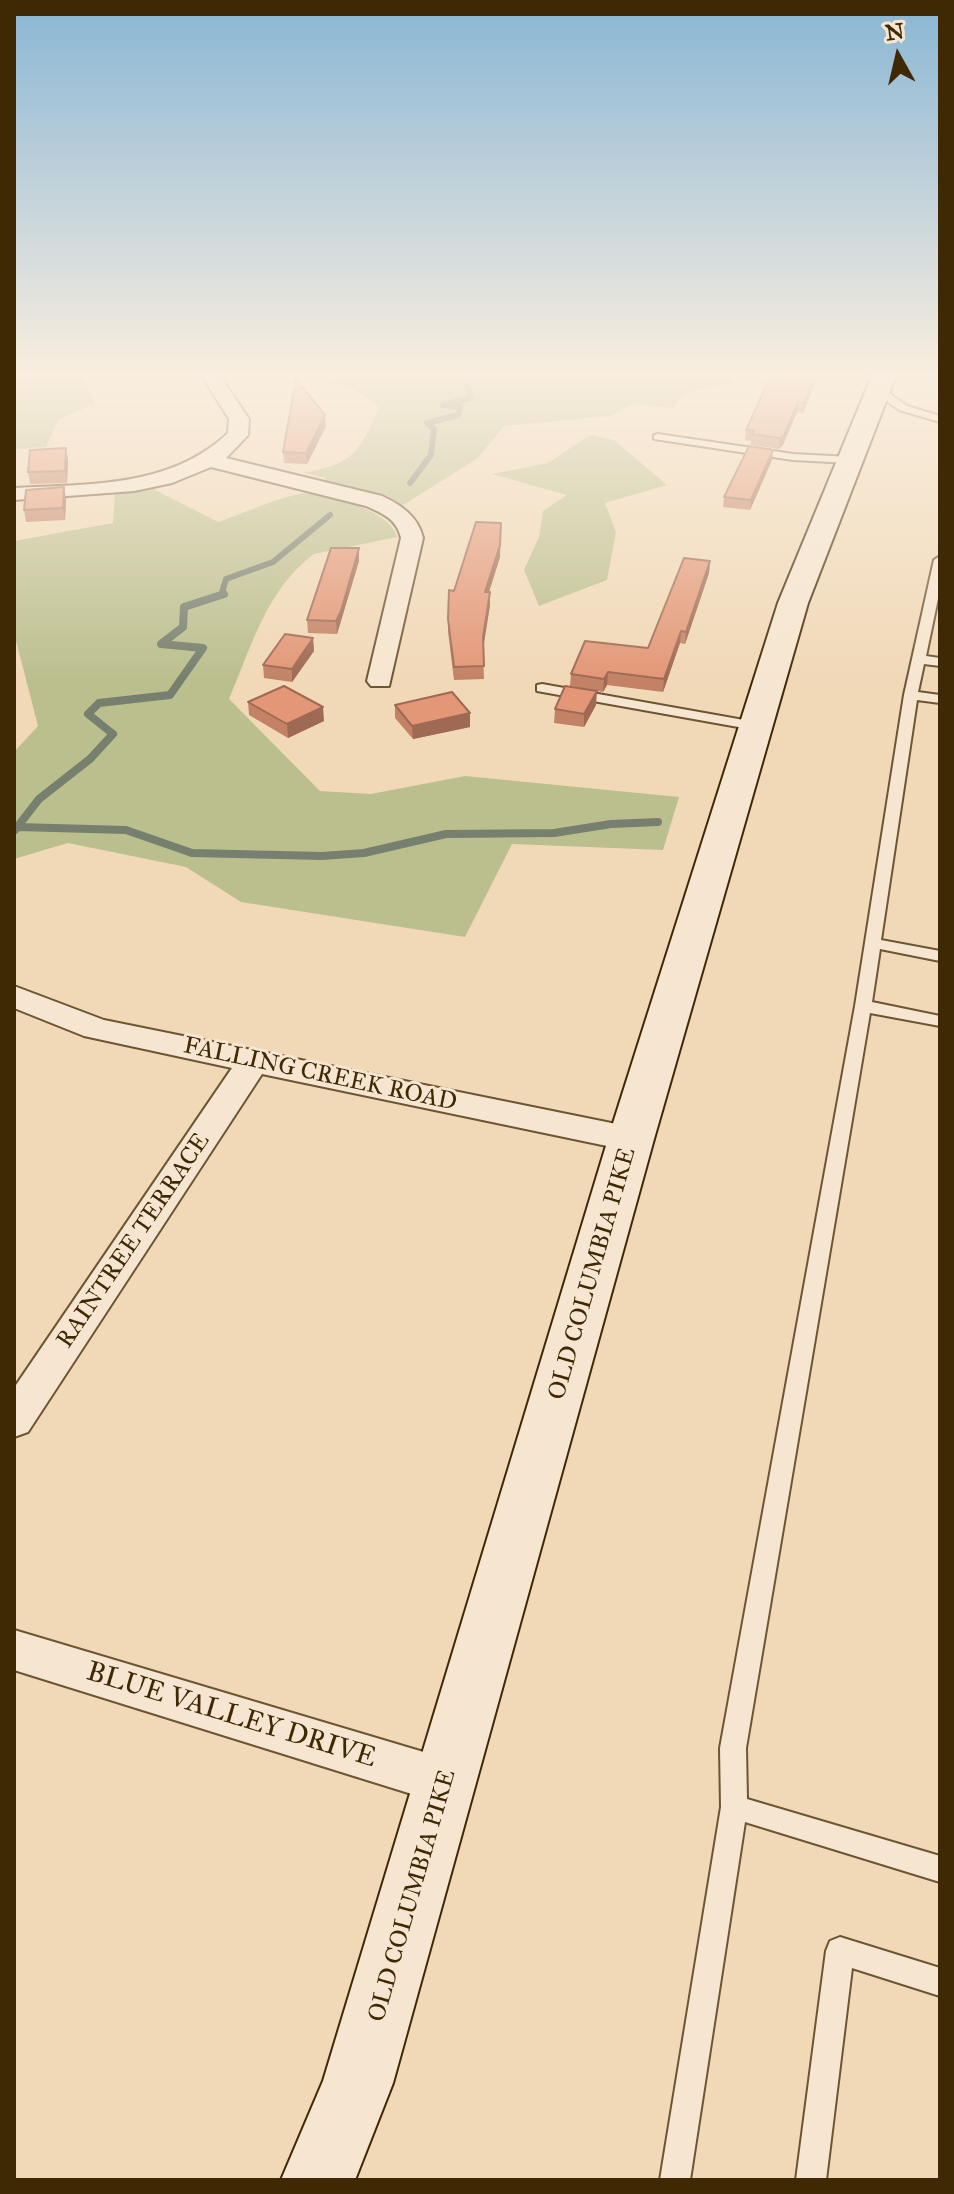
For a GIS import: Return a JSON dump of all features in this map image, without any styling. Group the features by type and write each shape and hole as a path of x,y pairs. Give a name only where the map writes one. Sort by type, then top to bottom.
{"main road":[{"name":"OLD COLUMBIA PIKE","path":"318,2180 358,2083 631,1139 755,726 793,603 844,475"}],"street":[{"path":"14,494 131,485 169,475"},
{"path":"271,475 374,501 404,520 412,538 380,681"},
{"name":"FALLING CREEK ROAD","path":"14,996 96,1029 631,1139"},
{"name":"RAINTREE TERRACE","path":"14,1421 253,1062"},
{"name":"BLUE VALLEY DRIVE","path":"14,1650 447,1782"}],"lane":[{"path":"675,2180 734,1807 733,1748 863,1006 911,695 940,560"},
{"path":"918,659 940,662"},
{"path":"542,688 755,726"},
{"path":"911,695 940,699"},
{"path":"872,943 940,956"},
{"path":"863,1006 940,1021"},
{"path":"734,1807 940,1869"},
{"path":"811,2180 840,1951 940,1982"}],"green space":[{"path":"315,475 450,475 400,507 321,484 326,478"},
{"path":"497,475 656,475 667,485 605,503 616,532 607,580 539,606 524,570 539,537 543,511 567,495"},
{"path":"149,487 218,522 307,493 359,506 393,528 397,537 314,554 298,568 272,601 229,699 320,791 371,794 465,776 679,797 663,850 512,844 465,937 241,902 186,867 68,843 14,859 14,752 38,726 14,633 14,541 113,523 115,492"}],"building":[{"path":"735,475 762,475 751,500 724,497"},
{"path":"64,487 63,508 24,510 26,490"},
{"path":"476,522 501,523 500,545 485,592 490,592 483,637 484,666 454,667 448,619 449,590 454,591"},
{"path":"331,548 359,548 341,611 336,621 307,620"},
{"path":"684,558 710,561 686,632 681,631 664,679 608,672 604,679 571,674 585,641 648,648"},
{"path":"285,634 313,638 292,669 263,665"},
{"path":"284,686 323,707 287,724 248,702"},
{"path":"565,686 597,691 584,714 555,709"},
{"path":"452,692 470,713 412,726 395,705"}],"waterway":[{"path":"410,483 416,475"},
{"path":"221,595 226,579 273,562 330,515"},
{"path":"15,830 39,799 90,759 113,734 88,714 99,703 170,695 203,648 161,644 183,627 184,607 221,595"},
{"path":"18,827 126,830 192,853 322,856 364,853 446,834 554,833 611,824 658,822"}]}
